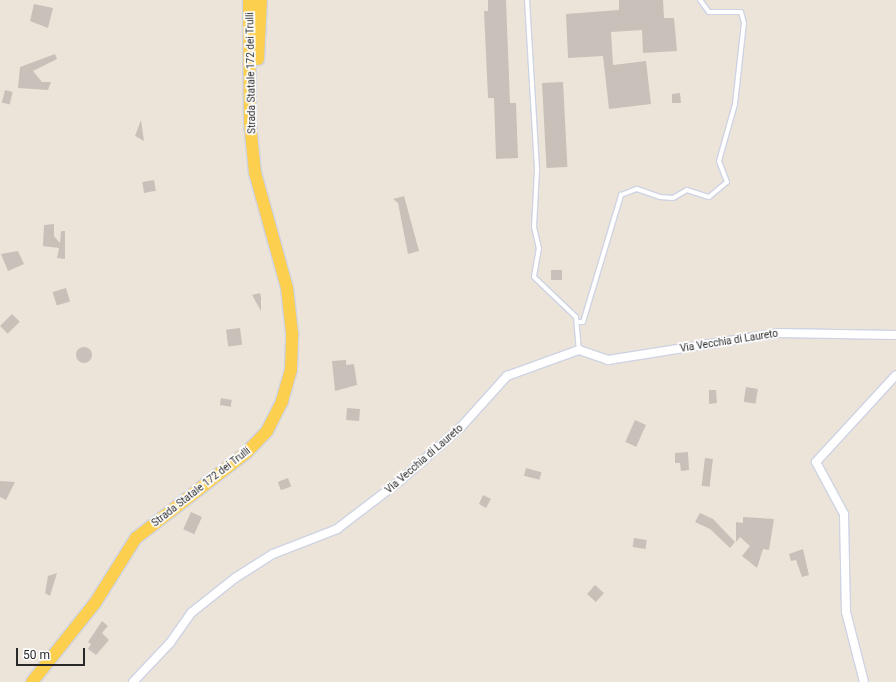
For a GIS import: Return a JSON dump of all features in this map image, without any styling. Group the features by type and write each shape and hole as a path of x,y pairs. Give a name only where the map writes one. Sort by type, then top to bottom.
{"main road":[{"name":"Strada Statale 172 dei Trulli","path":"32,682 95,603 136,538 246,453 267,431 282,401 291,368 292,333 287,288 259,188 253,147 249,0"},
{"name":"Strada Statale 172 dei Trulli","path":"253,147 261,0"}],"street":[{"name":"Via Vecchia di Laureto","path":"133,682 170,643 191,613 236,578 273,554 337,529 402,480 461,427 507,376 578,350 608,360 778,333 896,335"},
{"path":"864,682 846,612 844,514 816,462 896,375"}],"lane":[{"path":"527,0 537,170 534,227 539,248 534,277 577,322 578,350"},
{"path":"577,322 583,322 621,195 637,189 660,197 674,198 686,190 709,197 726,182 719,161 735,104 744,23 741,12 709,12 700,0"}],"building":[{"path":"488,0 506,0 510,103 516,103 518,158 496,159 494,98 488,98 484,11 488,11"},
{"path":"619,0 663,0 664,18 674,18 677,51 643,53 642,30 611,32 613,65 646,61 651,104 609,109 603,56 568,58 566,14 619,10"},
{"path":"34,4 53,8 48,28 30,21"},
{"path":"55,54 57,59 33,71 42,82 51,82 48,90 18,88 20,67"},
{"path":"563,82 567,167 546,168 542,83"},
{"path":"5,90 13,92 10,105 2,103"},
{"path":"680,93 681,103 672,103 672,94"},
{"path":"141,120 144,141 135,136"},
{"path":"154,180 156,191 144,193 142,182"},
{"path":"404,196 419,251 408,254 398,203 393,199"},
{"path":"54,224 54,236 60,243 61,231 65,231 65,259 57,258 59,248 43,246 44,225"},
{"path":"18,251 24,264 8,271 1,254"},
{"path":"551,270 562,270 562,280 551,280"},
{"path":"66,288 70,301 57,305 53,292"},
{"path":"260,293 261,297 261,311 252,295"},
{"path":"12,314 20,322 8,334 0,326"},
{"path":"240,328 242,345 228,347 226,330"},
{"path":"81,347 87,347 92,352 90,361 87,363 81,363 76,358 76,352"},
{"path":"346,360 346,365 354,364 357,385 335,391 332,361"},
{"path":"746,387 758,389 756,404 744,402"},
{"path":"709,390 716,390 717,403 709,404"},
{"path":"221,398 232,400 231,407 220,405"},
{"path":"347,408 360,409 359,421 346,420"},
{"path":"635,420 646,425 636,447 625,442"},
{"path":"688,452 689,470 681,471 680,463 675,463 675,453"},
{"path":"705,458 713,459 710,487 702,486"},
{"path":"526,468 541,472 539,480 524,476"},
{"path":"288,478 291,486 281,490 278,482"},
{"path":"0,481 15,482 6,500 0,497"},
{"path":"483,495 491,499 486,508 479,504"},
{"path":"191,512 202,517 194,534 183,529"},
{"path":"700,513 713,519 735,542 730,548 710,529 695,522"},
{"path":"743,517 774,519 769,550 763,549 757,568 742,556 750,546 740,537 736,542 736,522 743,523"},
{"path":"634,538 647,540 645,549 633,547"},
{"path":"803,549 809,575 802,577 796,560 791,561 789,554"},
{"path":"57,573 50,596 45,593 48,576"},
{"path":"595,585 604,593 596,602 587,594"},
{"path":"102,621 108,626 102,633 109,640 96,655 88,649 91,644 88,642"}]}
